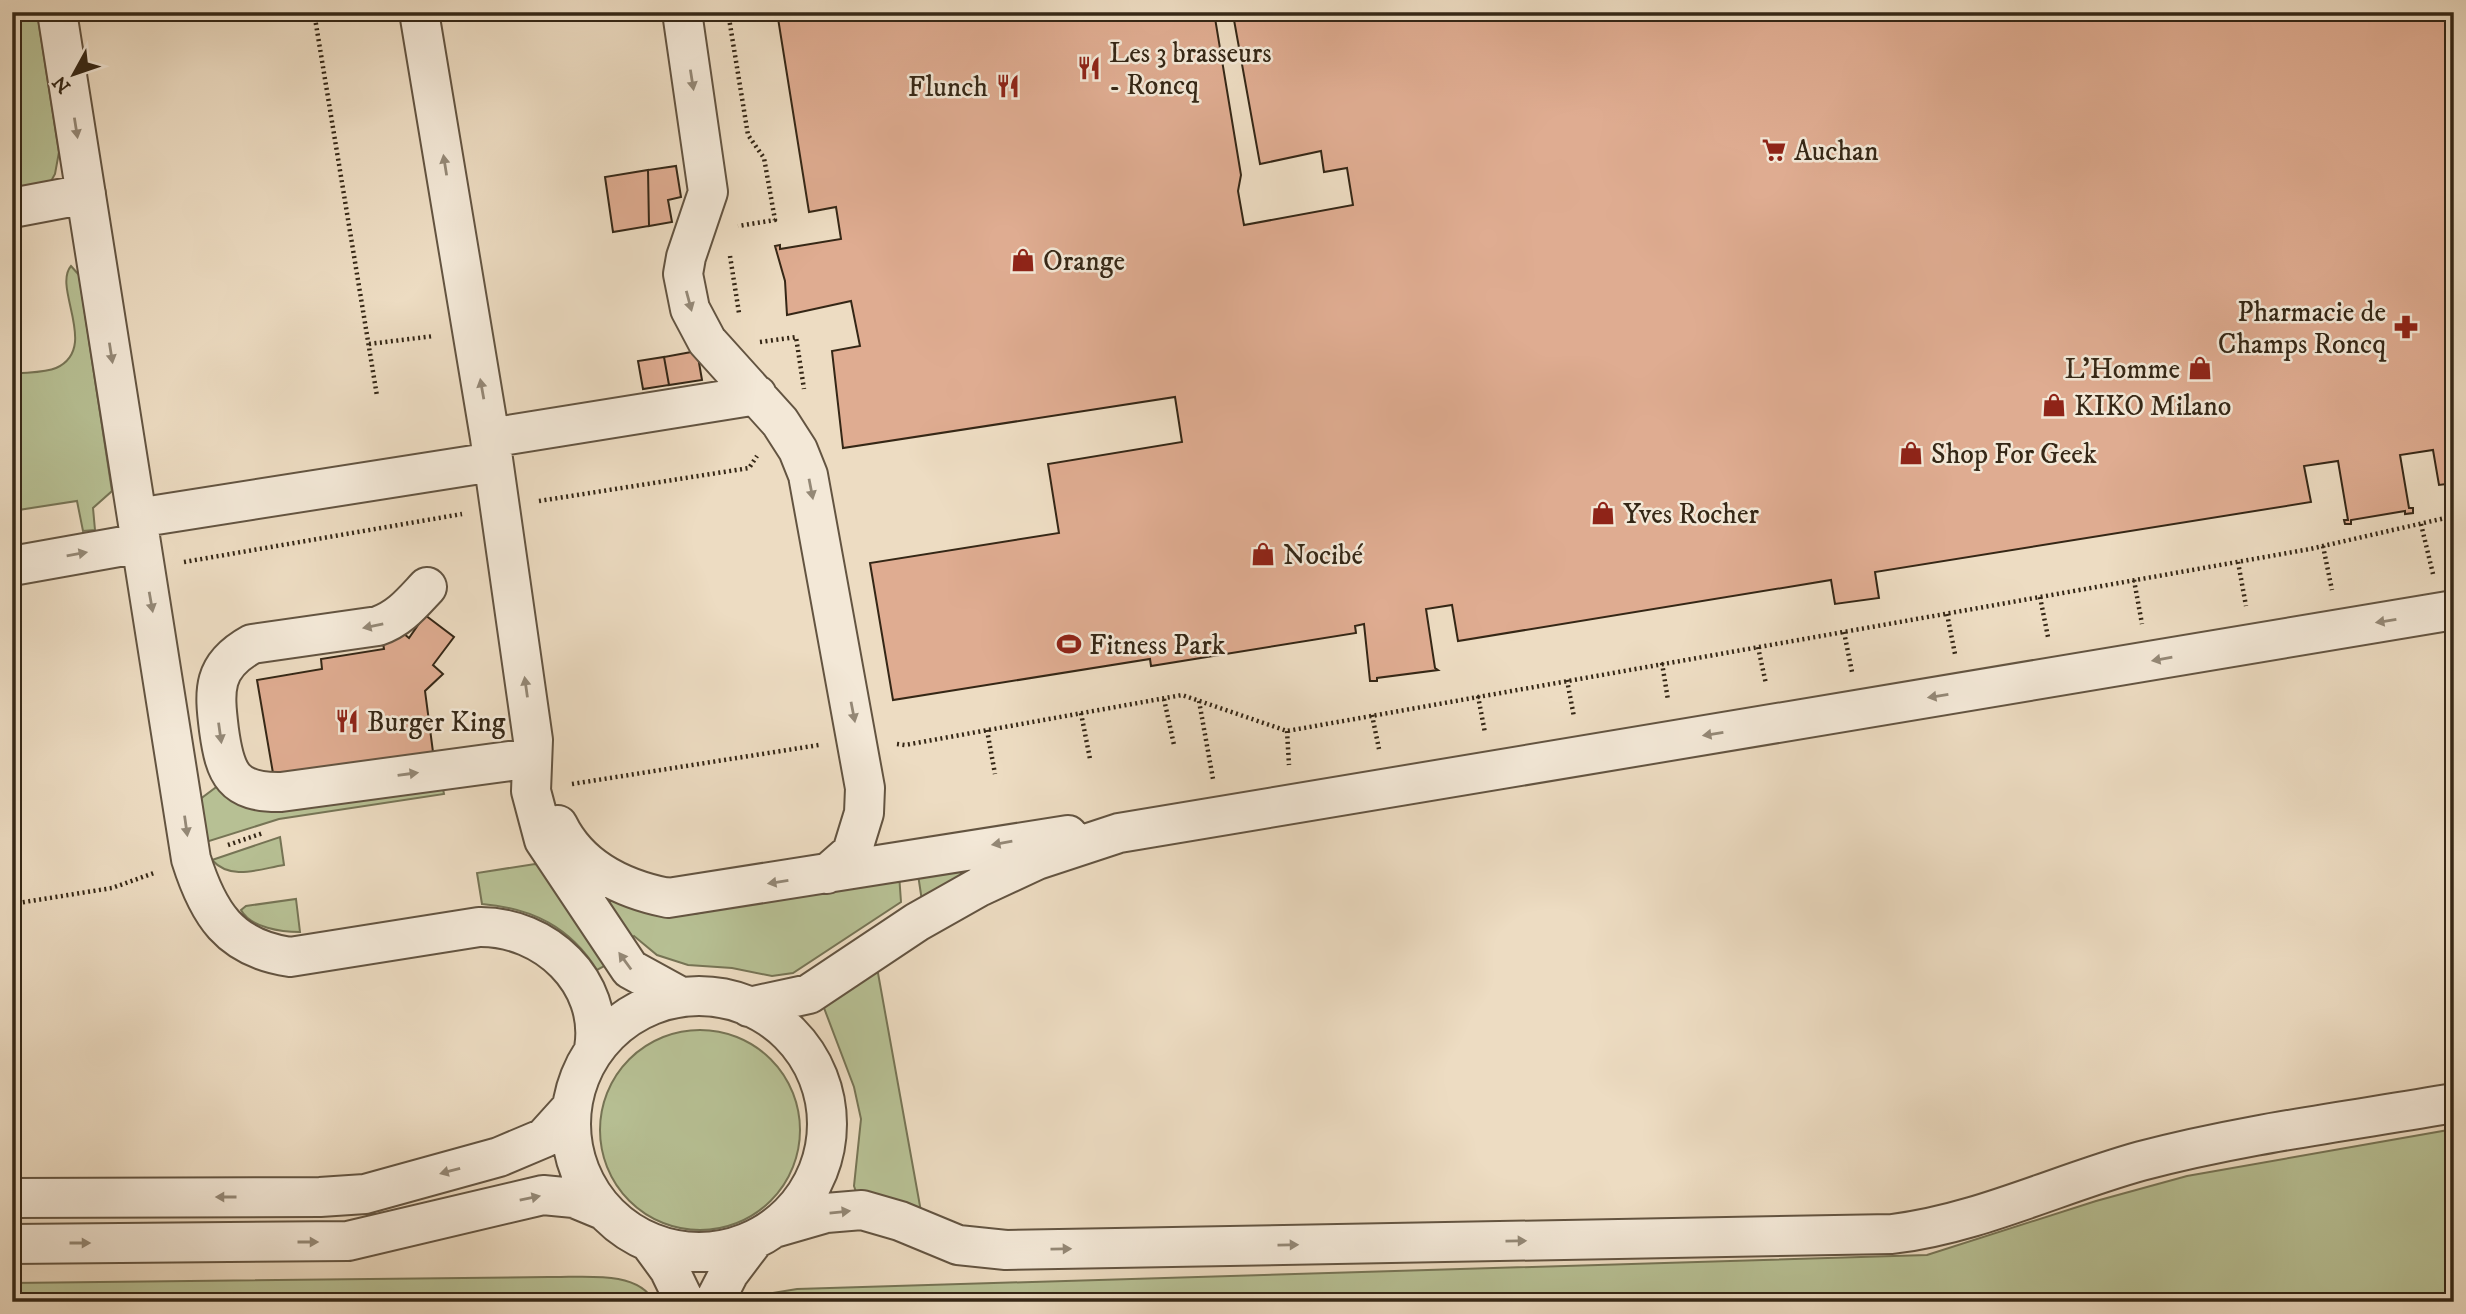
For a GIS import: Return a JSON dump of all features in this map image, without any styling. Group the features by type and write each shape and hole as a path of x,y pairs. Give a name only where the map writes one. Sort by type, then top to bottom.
{"street":[{"path":"57,12 191,859 202,895 219,920 244,941 280,956 290,957 479,927 511,929 538,940 569,966 586,992 595,1018 594,1049"},
{"path":"419,12 492,450 536,763 560,830 604,876 648,894 668,898 690,897 1024,839 1119,832 2448,611"},
{"path":"682,12 708,192 686,257 686,290 697,326 706,341 757,395 798,450 808,475 858,739 865,794 859,834 852,852 827,874"},
{"path":"12,208 86,194"},
{"path":"12,566 139,530 492,450 757,395"},
{"path":"427,587 394,620 378,626 252,644 236,653 217,680 214,694 224,762 230,774 249,789 281,792 536,763"},
{"path":"536,763 533,809 540,832 554,857 630,969 681,997"},
{"path":"749,1007 808,994 917,922 979,887 1037,860 1119,832"},
{"path":"714,1302 729,1273 764,1234 799,1205 816,1176 826,1144 826,1110 818,1077 802,1048 778,1024 749,1007 715,997 681,997 648,1006 627,1017 594,1049 580,1077 572,1107 572,1140 576,1162 590,1192 603,1210 620,1225 650,1243 692,1253 734,1248 764,1234 826,1213 862,1210 958,1245 1006,1250 1892,1234 1943,1226 2114,1169 2197,1147 2454,1103"},
{"path":"12,1198 320,1197 365,1194 499,1157 533,1144 552,1131 572,1107"},
{"path":"12,1244 348,1241 543,1195 574,1198 603,1210"},
{"path":"650,1243 669,1269 685,1302"}],"path":[{"path":"314,12 377,396"},
{"path":"369,344 472,331"},
{"path":"536,763 858,739 905,745 1182,695 1287,731 2298,551 2454,516"},
{"path":"2421,524 2448,611"},
{"path":"1164,699 1174,745"},
{"path":"1199,701 1219,816"},
{"path":"1081,713 1090,759"},
{"path":"987,730 995,774"},
{"path":"12,904 112,888 265,832"}],"green space":[{"path":"12,12 37,12 59,152 55,174 45,192 12,199"},
{"path":"71,266 79,275 112,491 93,508 95,530 83,531 77,501 12,511 12,374 51,370 68,359 74,347 75,333 67,288 67,276"},
{"path":"441,779 444,794 279,819 206,842 199,800 223,782"},
{"path":"280,837 284,865 237,872 212,860"},
{"path":"989,858 922,901 917,868"},
{"path":"535,864 544,866 612,962 597,970 575,942 548,922 517,910 482,904 477,873"},
{"path":"899,874 901,902 793,973 772,976 732,968 688,965 657,955 634,936 627,942 604,900 612,898 657,912 694,914"},
{"path":"296,899 300,932 259,925 241,910 246,906"},
{"path":"876,962 922,1217 857,1195 854,1186 861,1119 854,1087 821,1000"},
{"path":"700,1030 738,1038 755,1047 770,1060 783,1075 792,1092 800,1130 792,1168 783,1185 770,1200 755,1213 738,1222 700,1230 662,1222 645,1213 630,1200 617,1185 608,1168 600,1130 608,1092 617,1075 630,1060 645,1047 662,1038"},
{"path":"2454,1129 2454,1302 751,1302 755,1296 797,1289 1927,1255 2096,1201 2187,1176"},
{"path":"592,1277 635,1284 646,1291 654,1302 12,1302 12,1283"}],"building":[{"path":"777,12 1214,12 1241,175 1238,191 1244,225 1353,205 1347,168 1324,172 1321,151 1260,164 1234,20 1276,12 2454,12 2454,483 2439,485 2433,450 2400,455 2409,508 2413,508 2413,513 2405,514 2405,511 2351,520 2351,524 2345,524 2344,520 2348,520 2338,461 2304,466 2311,502 1875,572 1879,598 1835,604 1831,580 1458,641 1452,605 1426,609 1435,668 1438,670 1377,678 1377,681 1370,681 1364,624 1355,626 1356,633 1151,666 1150,659 893,700 870,563 1059,533 1048,464 1182,442 1175,397 843,448 832,351 860,346 851,301 787,315 785,281 775,246 780,245 780,249 841,239 836,207 809,212"},
{"path":"676,166 681,197 668,200 672,222 649,226 648,170"},
{"path":"648,170 649,226 613,232 605,177"},
{"path":"697,351 702,380 669,385 664,357"},
{"path":"664,357 669,385 643,389 638,361"},
{"name":"Burger King","path":"425,615 454,637 433,665 443,674 425,691 433,752 274,779 257,680 322,669 321,659 384,649 382,637 403,633 409,638"}],"place":[{"name":"Les 3 brasseurs - Roncq","path":"1089,68"},
{"name":"Flunch","path":"1008,86"},
{"name":"Auchan","path":"1774,150"},
{"name":"Orange","path":"1023,260"},
{"name":"Pharmacie de Champs Roncq","path":"2406,327"},
{"name":"L'Homme","path":"2200,368"},
{"name":"KIKO Milano","path":"2054,405"},
{"name":"Shop For Geek","path":"1911,453"},
{"name":"Yves Rocher","path":"1603,513"},
{"name":"Nocibé","path":"1263,554"},
{"name":"Fitness Park","path":"1069,644"},
{"name":"Burger King","path":"347,721"}]}
